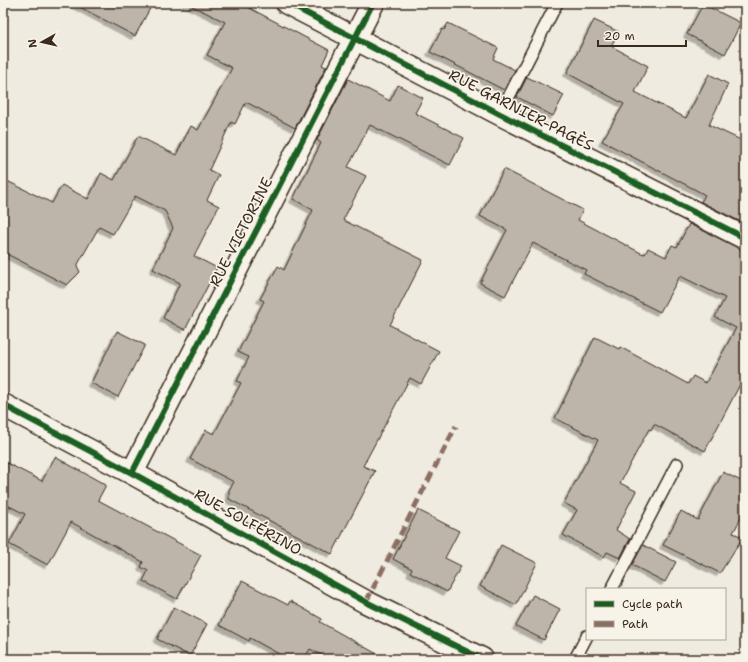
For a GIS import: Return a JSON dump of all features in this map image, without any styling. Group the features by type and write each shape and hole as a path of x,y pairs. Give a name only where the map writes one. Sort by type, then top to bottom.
{"street":[{"name":"RUE GARNIER-PAGÈS","path":"287,3 500,114 745,238"},
{"name":"RUE VICTORINE","path":"132,473 373,3"},
{"name":"RUE SOLFÉRINO","path":"3,405 132,473 366,602 482,659"}],"lane":[{"path":"500,114 557,3"},
{"path":"613,588 678,464"},
{"path":"575,659 586,638"}],"building":[{"path":"72,3 153,3 135,36"},
{"path":"186,3 240,3 329,50 322,65 326,67 295,128 246,102 235,124 231,122 209,170 219,175 207,200 219,206 194,256 217,268 185,330 163,318 180,283 153,269 173,228 165,211 135,196 113,234 99,227 77,266 80,272 67,285 3,252 3,179 52,203 62,185 88,199 101,173 114,180 138,136 176,155 191,126 198,130 232,68 207,55 225,22"},
{"path":"703,4 741,23 725,54 687,34"},
{"path":"594,20 619,32 611,46 648,66 635,92 686,118 709,74 728,84 709,125 745,142 745,224 701,202 705,195 602,141 624,104 567,73"},
{"path":"448,23 498,48 493,59 515,70 504,90 430,52 442,29 444,30"},
{"path":"527,77 564,95 553,116 517,97"},
{"path":"348,79 390,101 398,85 423,98 415,113 464,138 450,165 370,125 348,167 366,176 343,220 423,260 390,325 439,351 421,384 410,378 363,466 375,471 332,554 229,499 229,490 234,482 190,459 206,430 214,434 241,383 237,381 249,357 238,352 264,301 260,299 278,266 284,270 313,210 293,199 321,143 317,140"},
{"path":"504,169 583,210 578,220 641,253 645,254 648,248 666,257 672,245 677,247 689,224 745,250 745,375 705,451 654,424 651,430 649,429 620,483 636,491 616,530 630,539 620,558 607,552 604,557 563,535 577,510 564,503 598,440 555,418 595,337 619,349 620,347 688,384 693,376 706,383 736,328 715,317 725,298 680,276 660,312 584,274 586,270 533,243 505,296 480,283 507,230 480,216"},
{"path":"117,331 145,345 118,397 91,383"},
{"path":"55,457 106,485 98,500 201,555 177,599 143,581 148,571 141,567 143,562 71,522 48,565 9,544 25,514 3,503 3,461 42,481"},
{"path":"723,472 745,483 745,510 733,533 743,537 720,573 663,545 681,511 698,520"},
{"path":"418,510 459,531 445,558 461,566 447,592 410,572 412,569 393,559"},
{"path":"501,545 537,563 516,605 480,586"},
{"path":"643,545 676,562 665,582 632,565"},
{"path":"242,581 288,605 290,601 322,619 320,622 386,659 329,659 310,649 304,659 288,659 250,638 249,641 219,625"},
{"path":"533,595 560,609 544,640 516,626"},
{"path":"174,607 207,624 190,656 157,639"}],"marked path":[{"path":"366,602 456,426"}],"cycle path":[{"path":"287,3 500,114 745,238"},
{"path":"132,473 373,3"},
{"path":"3,405 132,473 366,602 482,659"}]}
